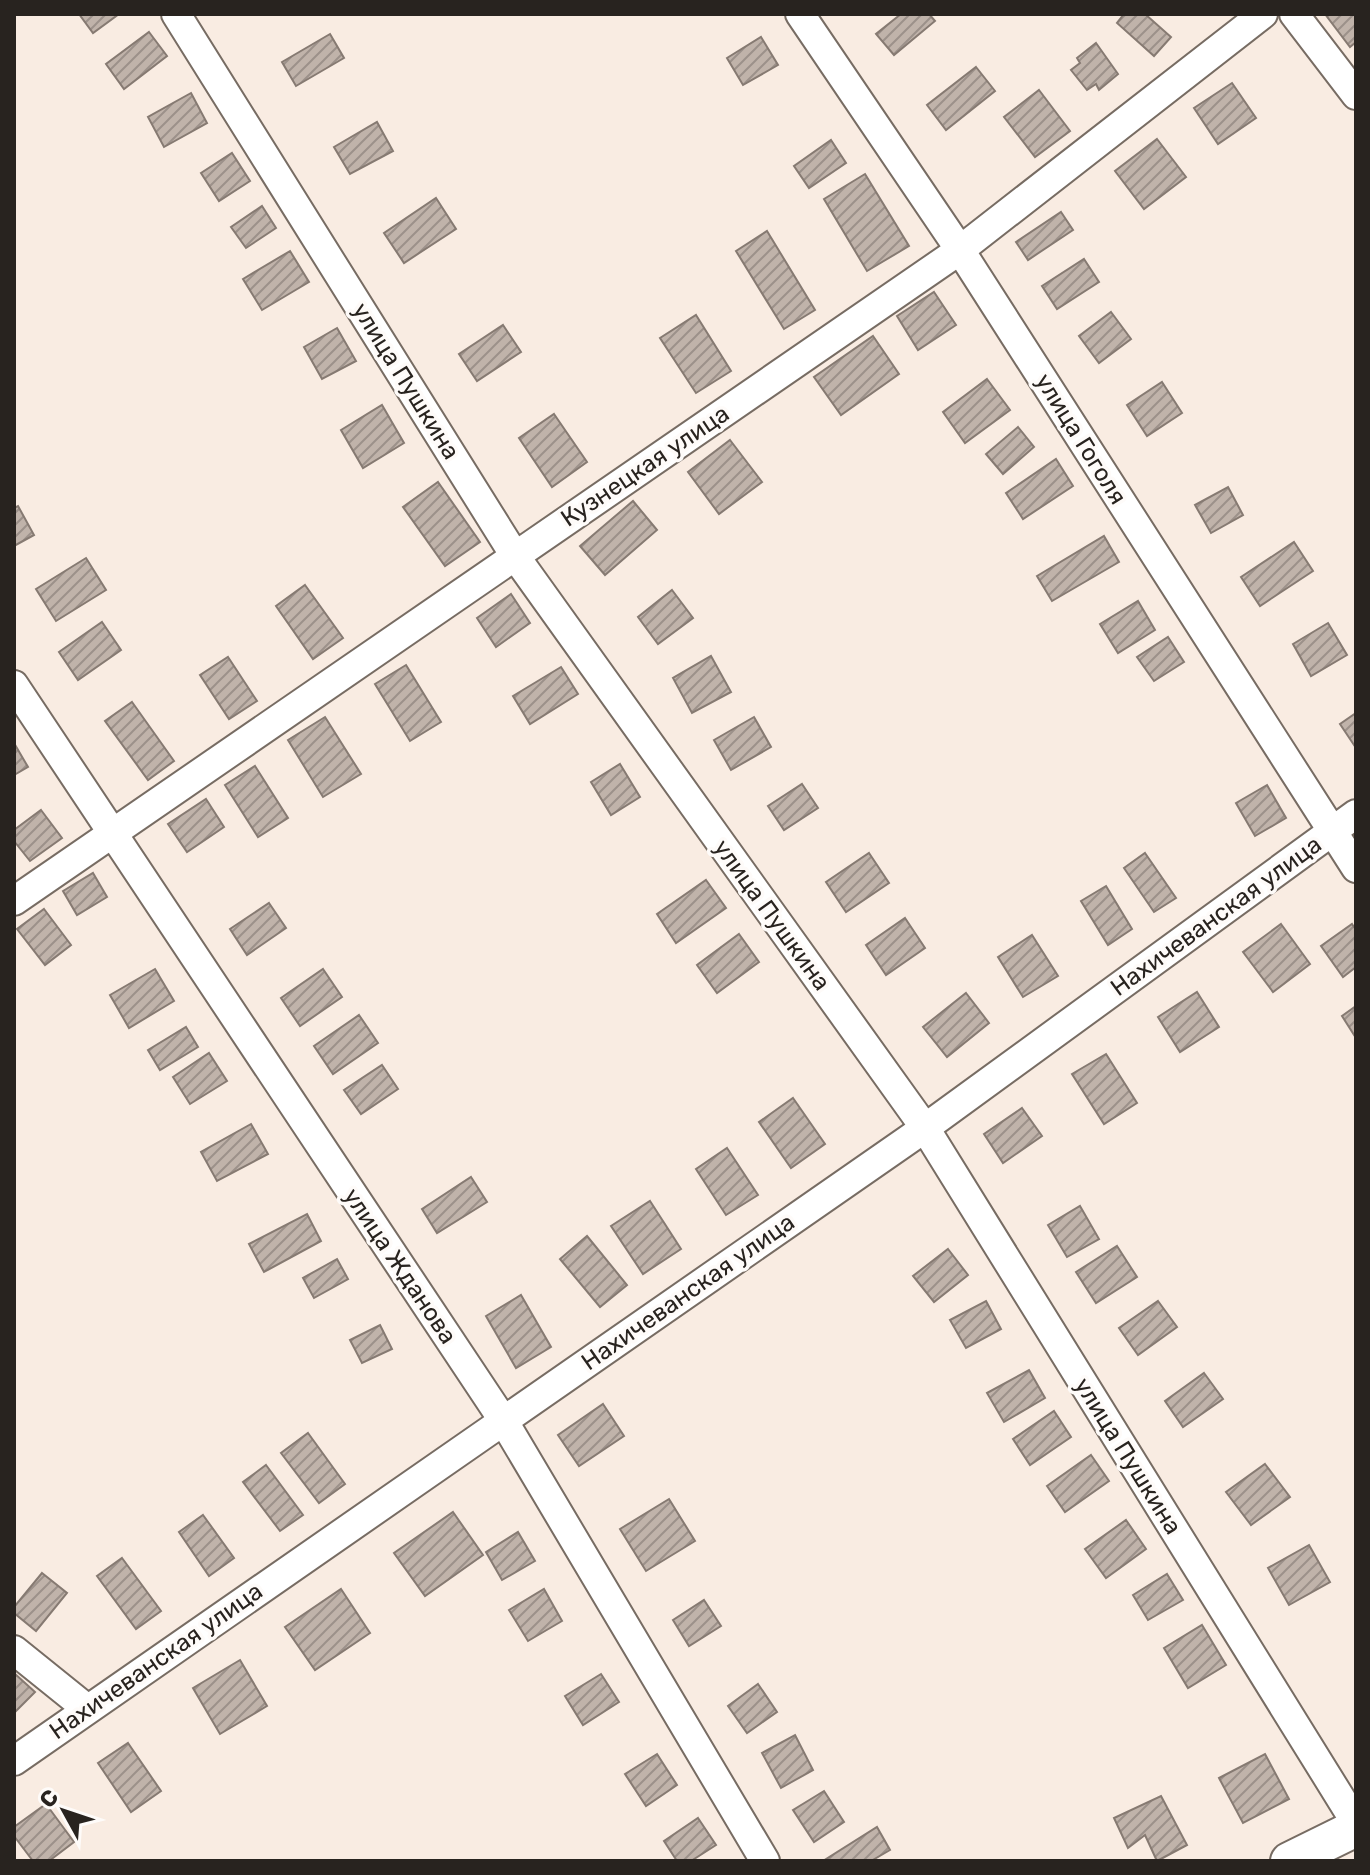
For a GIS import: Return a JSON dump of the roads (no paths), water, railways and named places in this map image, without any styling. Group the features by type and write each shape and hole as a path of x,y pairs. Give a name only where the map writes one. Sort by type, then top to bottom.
{"street":[{"name":"улица Пушкина","path":"176,14 515,556 925,1128 1356,1826"},
{"name":"улица Гоголя","path":"800,14 960,250 1356,868"},
{"name":"Кузнецкая улица","path":"14,901 110,832 960,250 1263,14"},
{"path":"1294,14 1356,95"},
{"name":"улица Жданова","path":"14,685 503,1420 765,1861"},
{"name":"Нахичеванская улица","path":"14,1761 86,1708 925,1128 1356,814"},
{"path":"14,1650 86,1708"},
{"path":"1289,1861 1356,1826"}]}
